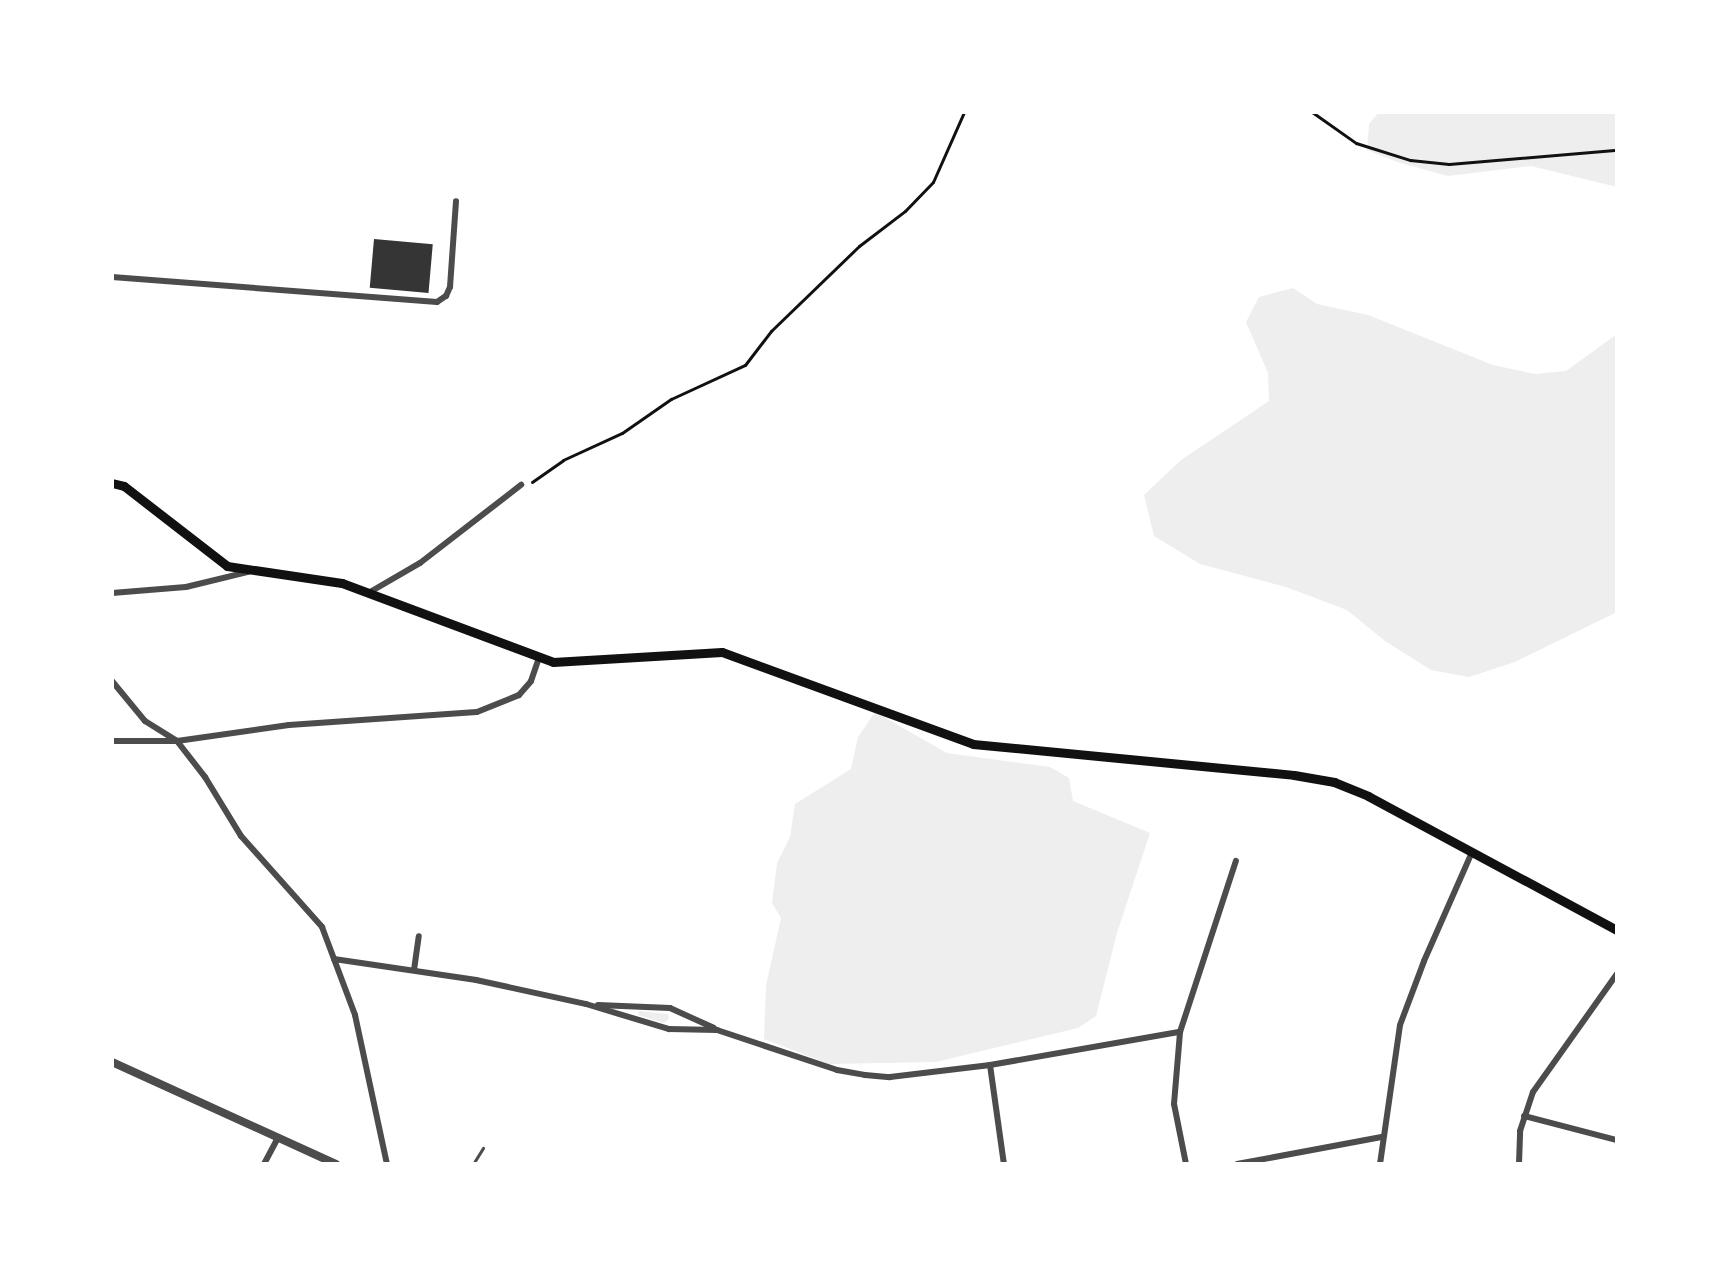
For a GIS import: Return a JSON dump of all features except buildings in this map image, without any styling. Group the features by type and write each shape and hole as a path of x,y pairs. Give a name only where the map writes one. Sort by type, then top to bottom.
{"main road":[{"path":"112,483 139,497 219,562 248,572 342,583 539,658 589,662 722,652 973,744 1294,775 1334,782 1368,796 1617,930"}],"street":[{"path":"112,277 437,302 446,296 450,287 456,201"},
{"path":"370,592 420,563 521,485"},
{"path":"112,593 186,587 248,572"},
{"path":"112,741 177,741 289,725 477,712 519,695 531,681 539,658"},
{"path":"112,681 145,721 177,741 205,777 241,836 322,927 358,1028 387,1164"},
{"path":"1380,1164 1381,1137 1400,1025 1424,961 1472,852"},
{"path":"1186,1164 1174,1104 1180,1032 1236,861"},
{"path":"414,970 419,936"},
{"path":"334,959 414,970 586,1004 669,1029 717,1030"},
{"path":"1519,1164 1520,1131 1533,1092 1617,974"},
{"path":"586,1004 670,1008 717,1030 837,1070 890,1077 990,1065 1180,1032"},
{"path":"112,1062 336,1164"},
{"path":"990,1065 1004,1164"},
{"path":"1524,1116 1617,1140"},
{"path":"1237,1164 1381,1137"},
{"path":"264,1164 278,1138"}],"lane":[{"path":"473,1164 483,1148"}],"path":[{"path":"521,485 531,483 563,460 622,433 671,399 745,365 771,331 859,246 905,211 933,182 964,112"},
{"path":"1312,112 1356,143 1410,160 1449,164 1617,150"}],"shaded area":[{"path":"1379,112 1617,112 1617,187 1531,166 1448,176 1397,162 1367,150 1369,124"},
{"path":"1293,288 1317,304 1368,315 1493,365 1535,374 1566,371 1617,334 1617,612 1515,662 1469,677 1431,670 1385,641 1347,610 1286,587 1200,564 1154,536 1144,495 1181,460 1269,401 1268,373 1246,322 1259,297"},
{"path":"875,712 947,753 1050,767 1069,778 1073,801 1150,833 1117,933 1096,1016 1078,1028 936,1062 829,1064 764,1039 766,985 781,918 772,903 777,863 790,837 795,804 851,769 858,737"},
{"path":"639,1011 668,1014 669,1019 664,1023 638,1015"}]}
